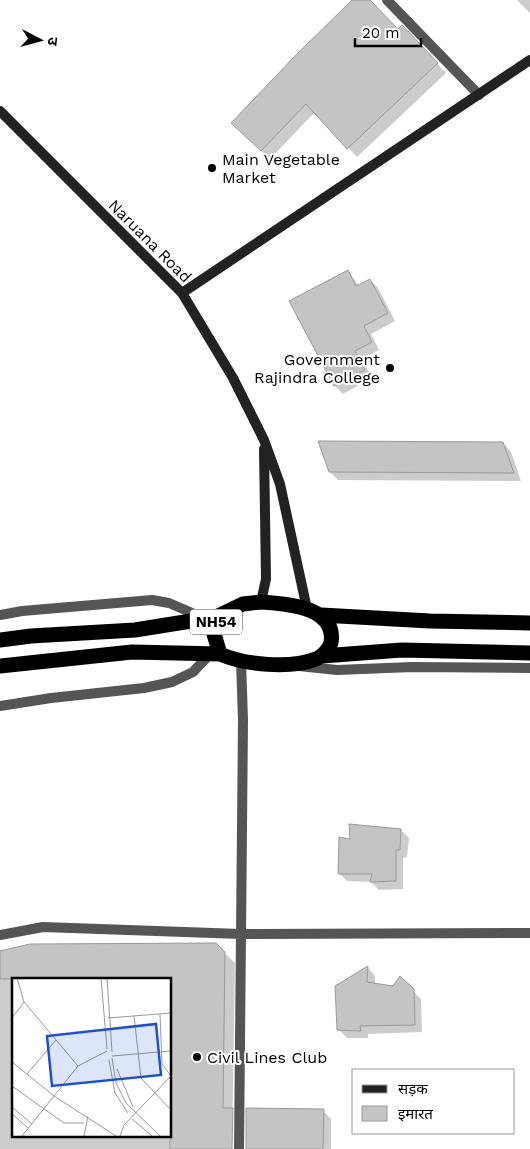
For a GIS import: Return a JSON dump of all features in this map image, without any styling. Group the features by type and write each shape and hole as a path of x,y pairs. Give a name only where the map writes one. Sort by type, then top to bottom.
{"highway":[{"name":"NH54","path":"0,640 31,636 135,630 211,618 243,604 261,602 282,603 314,612 430,621 530,623"},
{"path":"314,612 328,623 332,633 330,646 322,656"},
{"name":"NH54","path":"211,618 215,654"},
{"name":"NH54","path":"0,666 132,652 215,654 242,661 284,664 316,659 322,656 402,650 530,653"}],"main road":[{"path":"182,293 530,60"},
{"name":"Naruana Road","path":"0,111 182,293 233,378 264,440 280,484 314,612"},
{"name":"Naruana Road","path":"261,602 266,579 264,440"}],"street":[{"path":"387,0 479,95"},
{"path":"0,615 22,611 152,600 169,603 211,618"},
{"path":"0,706 51,698 144,688 172,682 193,672 215,654"},
{"path":"239,1149 242,661"},
{"path":"284,664 337,670 412,666 530,668"},
{"path":"0,934 43,927 241,934 530,933"}],"building":[{"path":"352,0 370,0 398,29 402,25 438,63 347,149 306,104 261,151 231,123"},
{"path":"348,270 356,286 370,279 388,313 364,326 372,342 355,351 365,370 334,386 289,301"},
{"path":"318,441 503,442 514,473 329,472"},
{"path":"349,824 401,829 400,850 396,850 396,881 370,882 372,874 338,874 339,837 350,839"},
{"name":"Civil Lines Club","path":"216,943 225,952 223,1108 233,1108 232,1149 170,1149 171,978 0,979 0,951 30,944"},
{"path":"368,966 367,982 393,986 400,976 414,989 415,1025 360,1026 361,1031 337,1030 335,986"},
{"path":"246,1108 324,1109 323,1149 246,1149"}],"place":[{"name":"Main Vegetable Market","path":"212,168"},
{"name":"Government Rajindra College","path":"390,368"},
{"name":"Civil Lines Club","path":"197,1057"}]}
